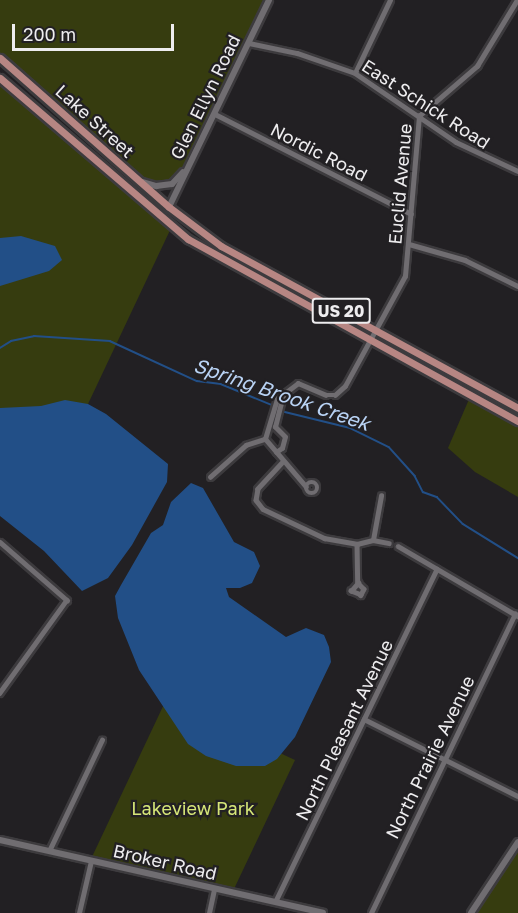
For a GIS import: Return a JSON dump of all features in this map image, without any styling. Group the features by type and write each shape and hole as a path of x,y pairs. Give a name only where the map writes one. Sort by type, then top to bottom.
{"main road":[{"name":"Lake Street","path":"0,58 169,207"},
{"name":"Lake Street","path":"0,78 160,215"},
{"path":"160,215 169,207"},
{"name":"US 20","path":"169,207 221,246 518,408"},
{"name":"US 20","path":"160,215 216,257 518,422"}],"street":[{"name":"Glen Ellyn Road","path":"169,207 269,0"},
{"path":"355,73 390,0"},
{"name":"Euclid Avenue","path":"283,395 298,383 335,395 345,386 372,342 405,276 419,116 477,66 517,0"},
{"name":"East Schick Road","path":"249,43 297,52 355,73 472,152 518,171"},
{"name":"Nordic Road","path":"215,114 411,214"},
{"path":"139,181 156,186 172,184 188,164"},
{"path":"409,244 471,263 518,286"},
{"path":"265,439 272,410 283,395"},
{"path":"276,452 282,448 285,437 275,427 283,395"},
{"path":"265,439 306,487"},
{"path":"210,477 246,445 265,439"},
{"path":"283,462 258,489 256,500 262,509 324,538 357,544 373,540 389,543"},
{"path":"373,540 381,496"},
{"path":"0,542 67,600 0,693"},
{"path":"357,544 358,583"},
{"path":"398,546 516,615"},
{"name":"North Pleasant Avenue","path":"275,902 437,569"},
{"name":"North Prairie Avenue","path":"371,913 516,615"},
{"path":"364,718 518,796"},
{"path":"49,851 102,740"},
{"name":"Broker Road","path":"0,840 323,913"},
{"path":"471,913 518,842"},
{"path":"79,913 91,861"},
{"path":"209,913 214,889"}],"green space":[{"path":"0,0 267,0 186,164 172,180 155,183 141,179 0,57"},
{"path":"0,78 172,226 88,404 0,410"},
{"path":"470,397 518,425 518,497 475,472 448,448"},
{"name":"Lakeview Park","path":"166,700 295,760 233,891 91,859"},
{"path":"518,843 518,913 471,913"}],"water":[{"path":"21,236 55,246 62,260 49,271 0,286 0,238"},
{"path":"65,400 88,404 106,414 168,464 167,482 132,545 108,578 82,591 44,551 0,516 0,408 41,406"},
{"path":"191,483 203,488 234,542 254,552 260,566 252,583 240,588 226,588 229,597 286,637 306,628 324,635 329,647 331,662 295,737 277,759 265,766 236,766 206,756 188,744 139,670 118,618 115,596 151,533 163,525 171,502"}],"waterway":[{"name":"Spring Brook Creek","path":"0,348 11,341 34,336 110,341 197,381 221,384 272,405"},
{"name":"Spring Brook Creek","path":"281,411 350,428 389,447 415,476 423,492 437,497 463,524 518,558"}]}
